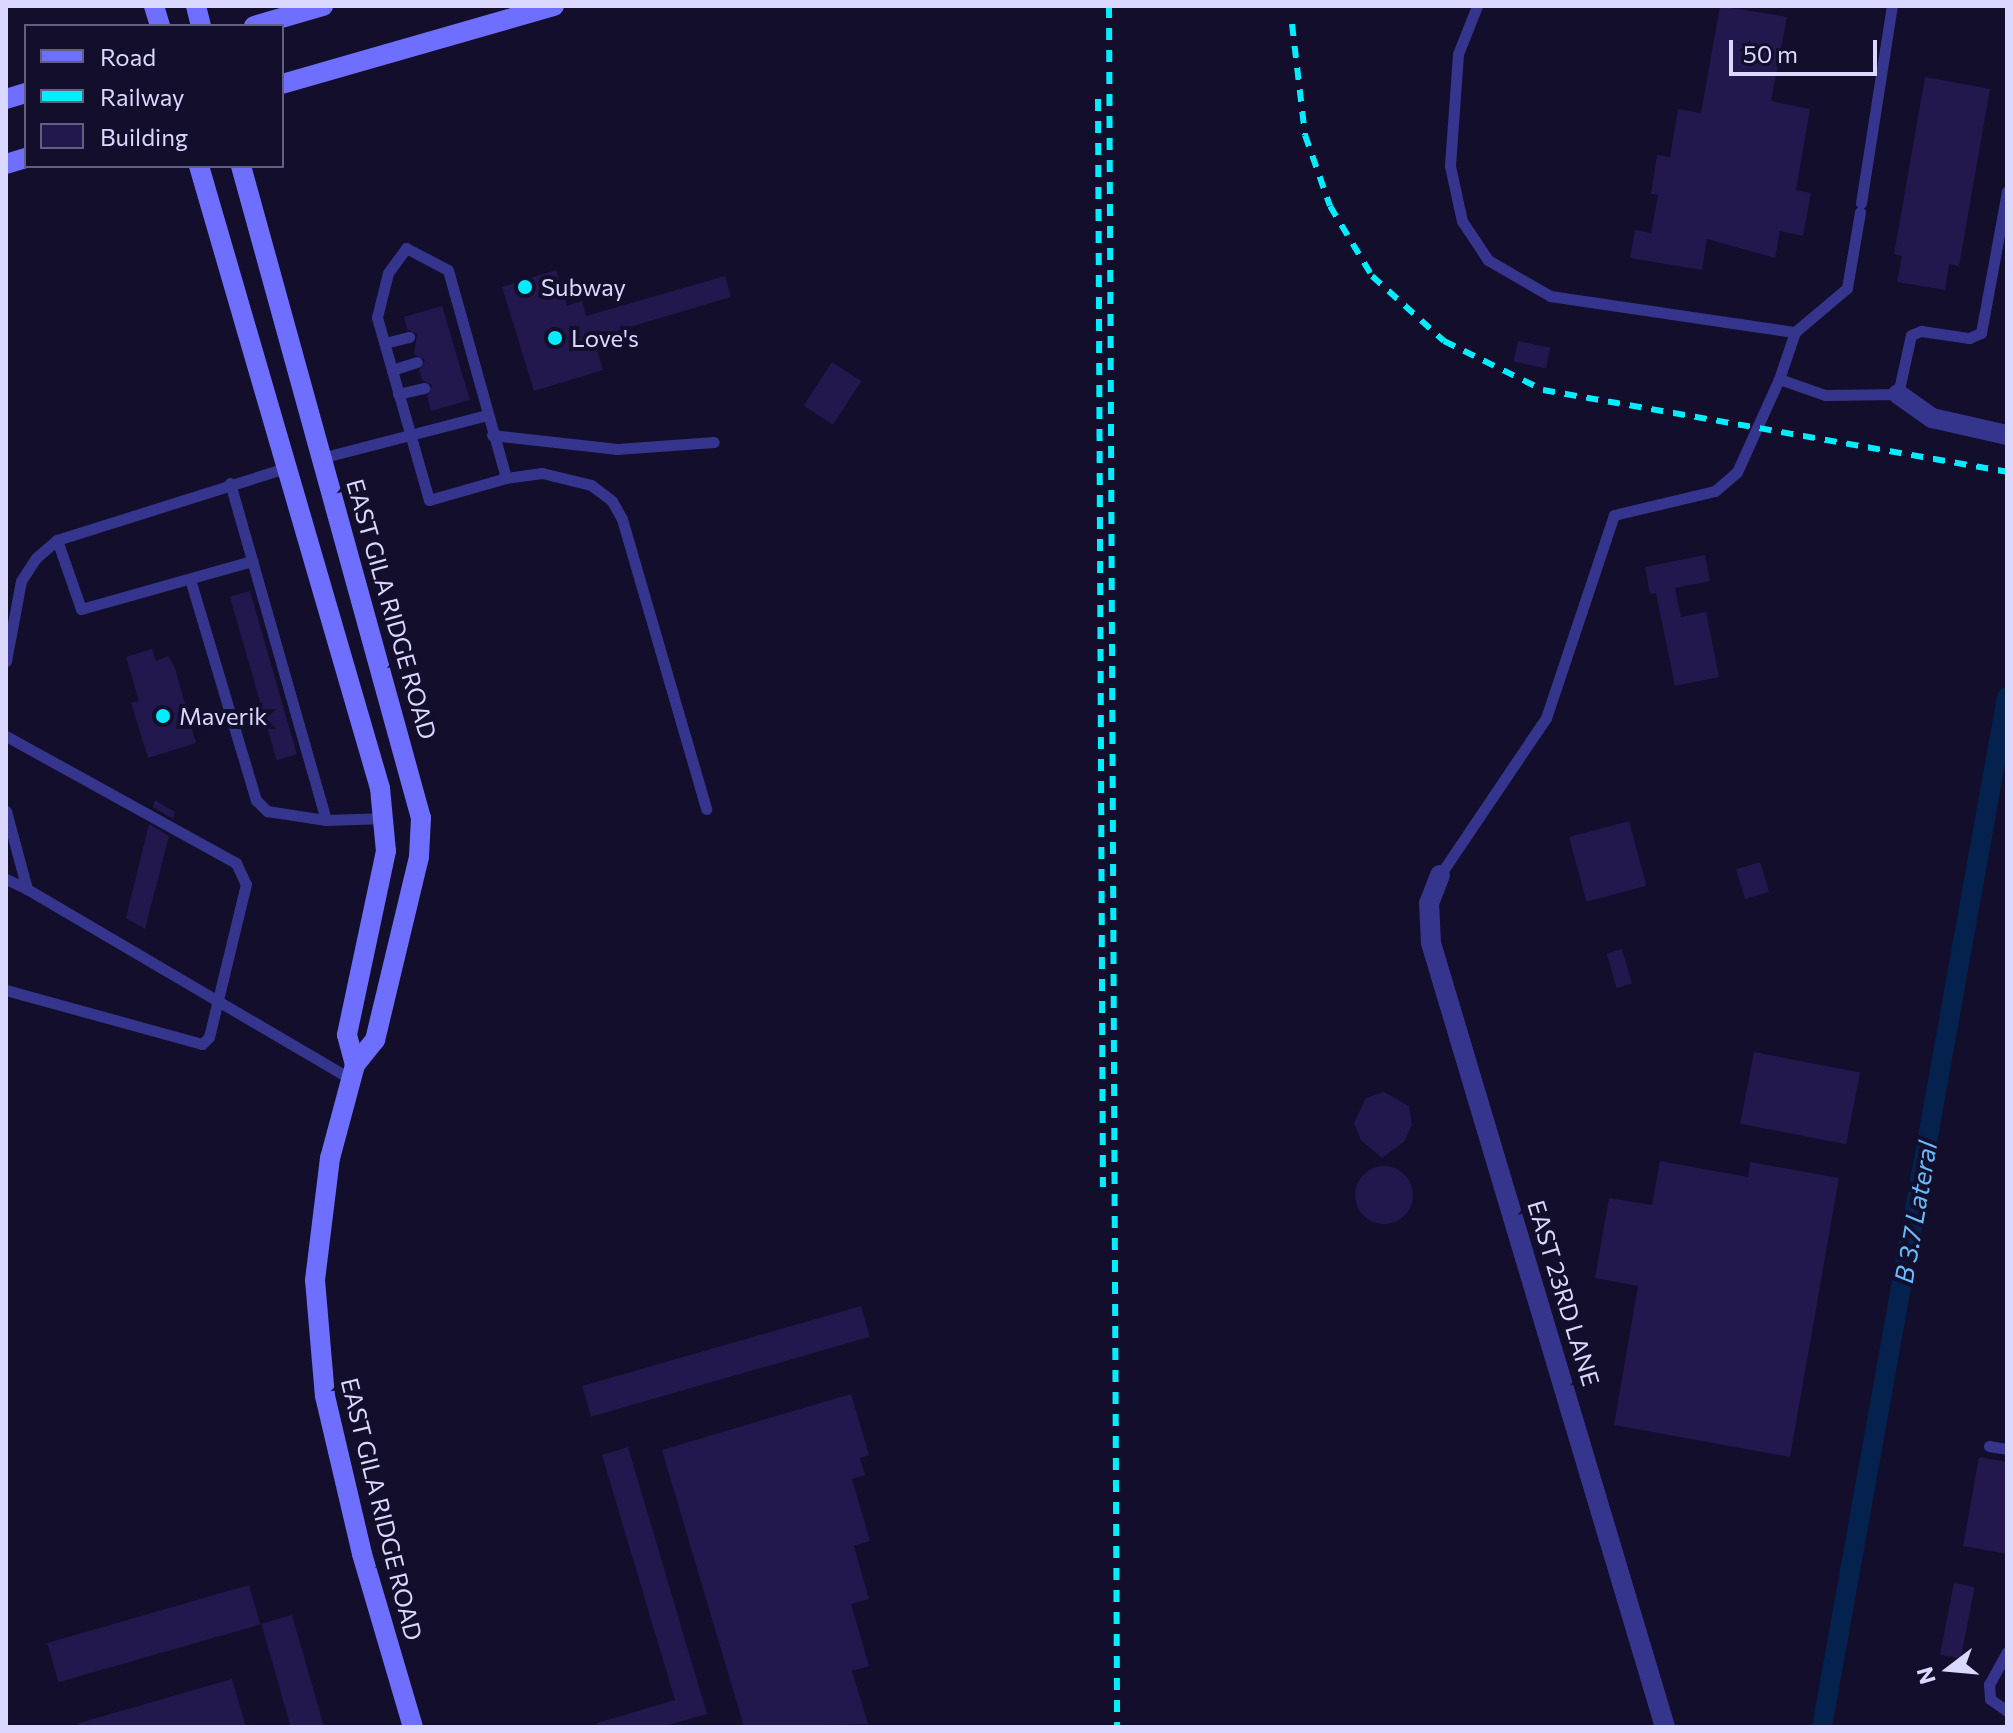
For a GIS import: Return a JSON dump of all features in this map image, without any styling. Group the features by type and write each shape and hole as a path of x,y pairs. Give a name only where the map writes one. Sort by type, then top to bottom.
{"street":[{"path":"261,24 323,6"},
{"path":"284,83 554,6"},
{"name":"EAST GILA RIDGE ROAD","path":"200,168 288,467 385,818 382,879 347,1035 354,1072"},
{"name":"EAST GILA RIDGE ROAD","path":"242,168 421,818 419,857 375,1040 354,1072 330,1158 321,1221 317,1334 345,1489 413,1727"},
{"path":"1898,394 1932,418 2007,435"},
{"name":"EAST 23RD LANE","path":"1440,875 1429,903 1431,943 1665,1727"}],"lane":[{"path":"1477,6 1458,54 1450,166 1462,221 1488,260 1550,296 1795,332"},
{"path":"1440,875 1546,718 1614,515 1715,491 1737,472 1779,379 1795,332 1847,288 1892,6"},
{"path":"1779,379 1825,395 1898,394 1911,335 1921,331 1969,338 1981,333 2007,191"},
{"path":"506,478 448,270 406,248 388,273 377,317 429,500 506,478 542,473 591,485 612,501 622,519 706,809"},
{"path":"448,326 462,323"},
{"path":"385,343 409,337"},
{"path":"456,352 469,349"},
{"path":"392,370 417,362"},
{"path":"463,377 476,373"},
{"path":"398,394 424,388"},
{"path":"321,458 487,415"},
{"path":"492,435 617,449 714,442"},
{"path":"6,661 21,581 36,558 57,540 288,467"},
{"path":"230,483 326,820"},
{"path":"57,540 81,609 252,561"},
{"path":"190,579 256,800 267,811 326,820 385,818"},
{"path":"6,736 236,863 246,884 209,1037 202,1044 6,990"},
{"path":"6,811 27,889"},
{"path":"6,879 218,1004 354,1072"},
{"path":"1989,1446 2007,1449"},
{"path":"2007,1652 1989,1684 1990,1699 2007,1711"}],"building":[{"path":"1720,6 1787,17 1771,101 1810,109 1796,190 1811,193 1803,236 1780,231 1775,258 1707,239 1702,270 1630,258 1635,230 1651,233 1658,195 1651,194 1657,155 1670,157 1678,109 1701,113"},
{"path":"1925,77 1990,89 1959,266 1949,264 1945,290 1897,282 1902,256 1894,254"},
{"name":"Love's","path":"556,270 567,306 582,301 586,316 725,276 731,297 593,338 603,370 534,391 502,287"},
{"path":"442,306 470,400 431,411 427,396 432,385 422,380 419,370 425,360 414,354 417,334 407,329 404,317"},
{"path":"1518,341 1550,348 1546,368 1514,362"},
{"path":"832,362 861,381 833,425 804,406"},
{"path":"1705,555 1710,581 1675,588 1681,617 1706,612 1719,677 1675,686 1656,593 1650,594 1645,567"},
{"path":"250,591 297,754 277,760 230,597"},
{"name":"Maverik","path":"152,649 156,661 168,656 175,668 196,743 148,758 131,703 139,701 126,657"},
{"path":"155,800 175,812 173,819 153,807"},
{"path":"1629,821 1646,886 1586,902 1569,837"},
{"path":"149,824 169,836 145,929 126,918"},
{"path":"1760,862 1769,892 1745,899 1736,869"},
{"path":"1622,949 1632,984 1617,988 1607,953"},
{"path":"1754,1052 1860,1073 1846,1144 1740,1124"},
{"path":"1384,1092 1409,1106 1412,1125 1404,1142 1382,1158 1361,1140 1354,1123 1366,1098"},
{"path":"1660,1161 1748,1177 1750,1162 1839,1178 1790,1457 1614,1425 1638,1286 1595,1278 1609,1198 1652,1205"},
{"path":"1384,1166 1405,1174 1413,1195 1405,1216 1384,1224 1363,1216 1355,1195 1363,1174"},
{"path":"861,1306 870,1337 591,1417 582,1386"},
{"path":"851,1394 869,1455 860,1458 865,1475 852,1479 870,1541 854,1546 869,1599 851,1604 869,1666 852,1671 868,1724 744,1727 662,1450"},
{"path":"628,1447 707,1714 661,1727 597,1727 597,1723 675,1700 602,1455"},
{"path":"1979,1457 2007,1462 2007,1554 1963,1546"},
{"path":"1954,1583 1975,1587 1961,1659 1940,1655"},
{"path":"249,1585 260,1624 58,1682 47,1643"},
{"path":"292,1615 324,1727 291,1727 261,1624"},
{"path":"232,1679 246,1727 80,1727 79,1723"}],"waterway":[{"name":"B 3.7 Lateral","path":"1822,1727 2007,697"}],"railway":[{"path":"1109,6 1117,1727"},
{"path":"1292,24 1305,135 1330,206 1372,276 1444,341 1543,390 2007,472"},
{"path":"1098,99 1103,1187"}],"place":[{"name":"Subway","path":"525,287"},
{"name":"Love's","path":"555,338"},
{"name":"Maverik","path":"163,716"}]}
